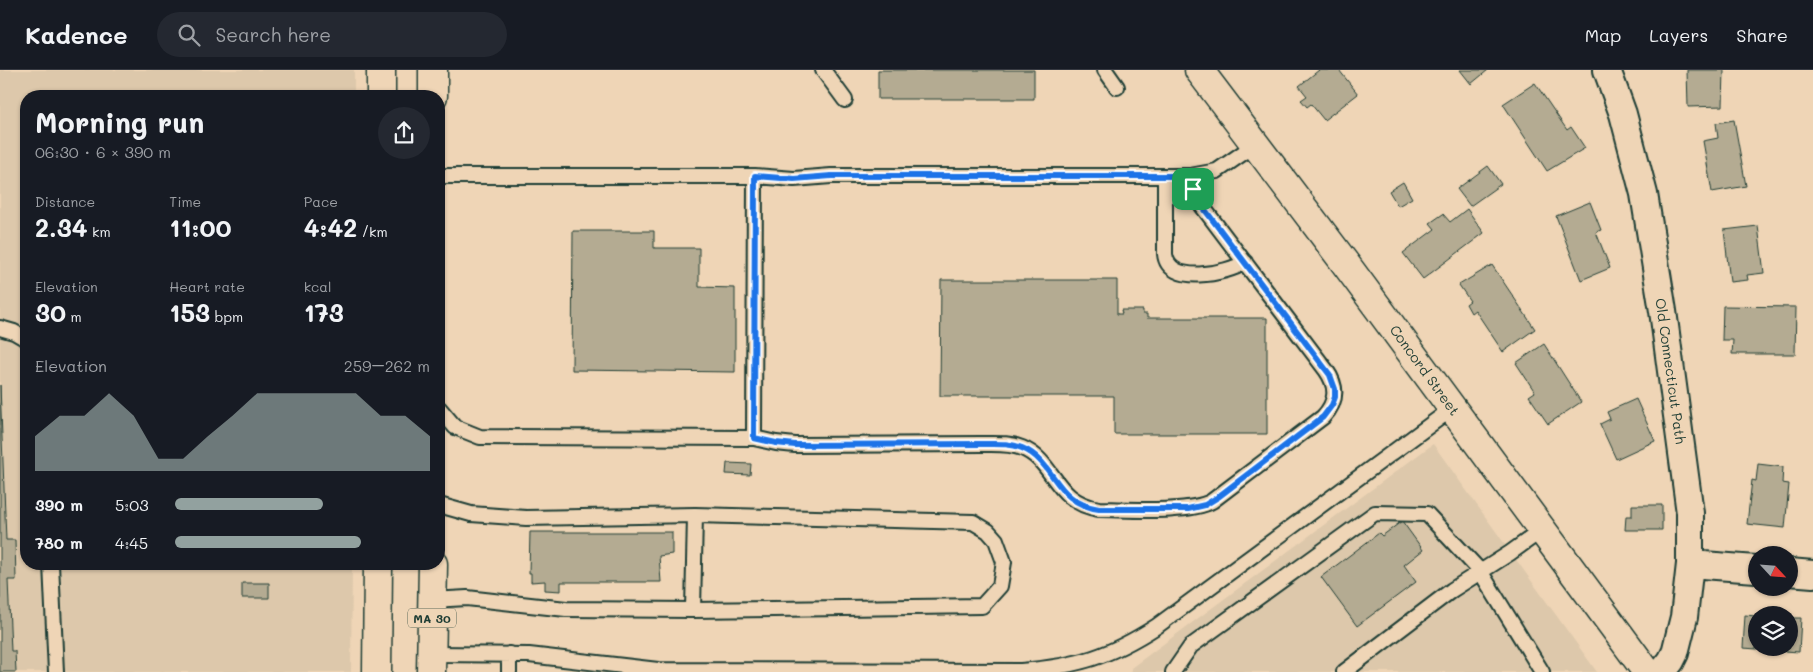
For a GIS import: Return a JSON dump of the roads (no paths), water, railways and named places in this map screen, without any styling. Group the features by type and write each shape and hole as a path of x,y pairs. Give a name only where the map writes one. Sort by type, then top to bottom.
{"main road":[{"path":"381,70 381,90"},
{"path":"433,70 433,90"},
{"name":"Concord Street","path":"1200,70 1453,408 1647,672"},
{"path":"377,672 378,570"},
{"name":"MA 30","path":"432,663 433,570"}],"street":[{"name":"Old Connecticut Path","path":"1609,72 1624,114 1635,154 1656,258 1690,513 1690,564 1681,631 1671,661 1662,672"},
{"path":"1690,564 1748,568"},
{"path":"1798,573 1813,574"}],"lane":[{"path":"823,70 845,100"},
{"path":"1105,70 1117,87"},
{"path":"445,176 755,176 794,179 831,176 1190,176 1217,171 1256,144"},
{"path":"754,438 755,176"},
{"path":"1166,176 1165,254 1168,264 1178,272 1214,273 1228,271 1244,262"},
{"path":"445,415 455,427 480,437 754,438 795,445 983,444 1014,446 1022,448 1038,458 1068,496 1085,506 1099,509 1188,509 1205,505 1323,417 1332,405 1335,389 1330,375 1199,202 1190,176"},
{"path":"0,328 20,336"},
{"path":"432,663 509,654 658,670 1006,671 1041,669 1083,662 1108,653 1141,637 1453,408"},
{"path":"432,600 466,598 566,608 693,610 982,606 1000,586 1004,562 996,540 988,531 974,522 696,515 526,518 471,514 445,507"},
{"path":"1173,672 1191,646 1375,513 1427,514 1480,572 1542,672"},
{"path":"693,610 696,515"},
{"path":"1344,672 1452,590 1542,530"},
{"path":"52,570 56,672"},
{"path":"509,654 509,672"}]}
